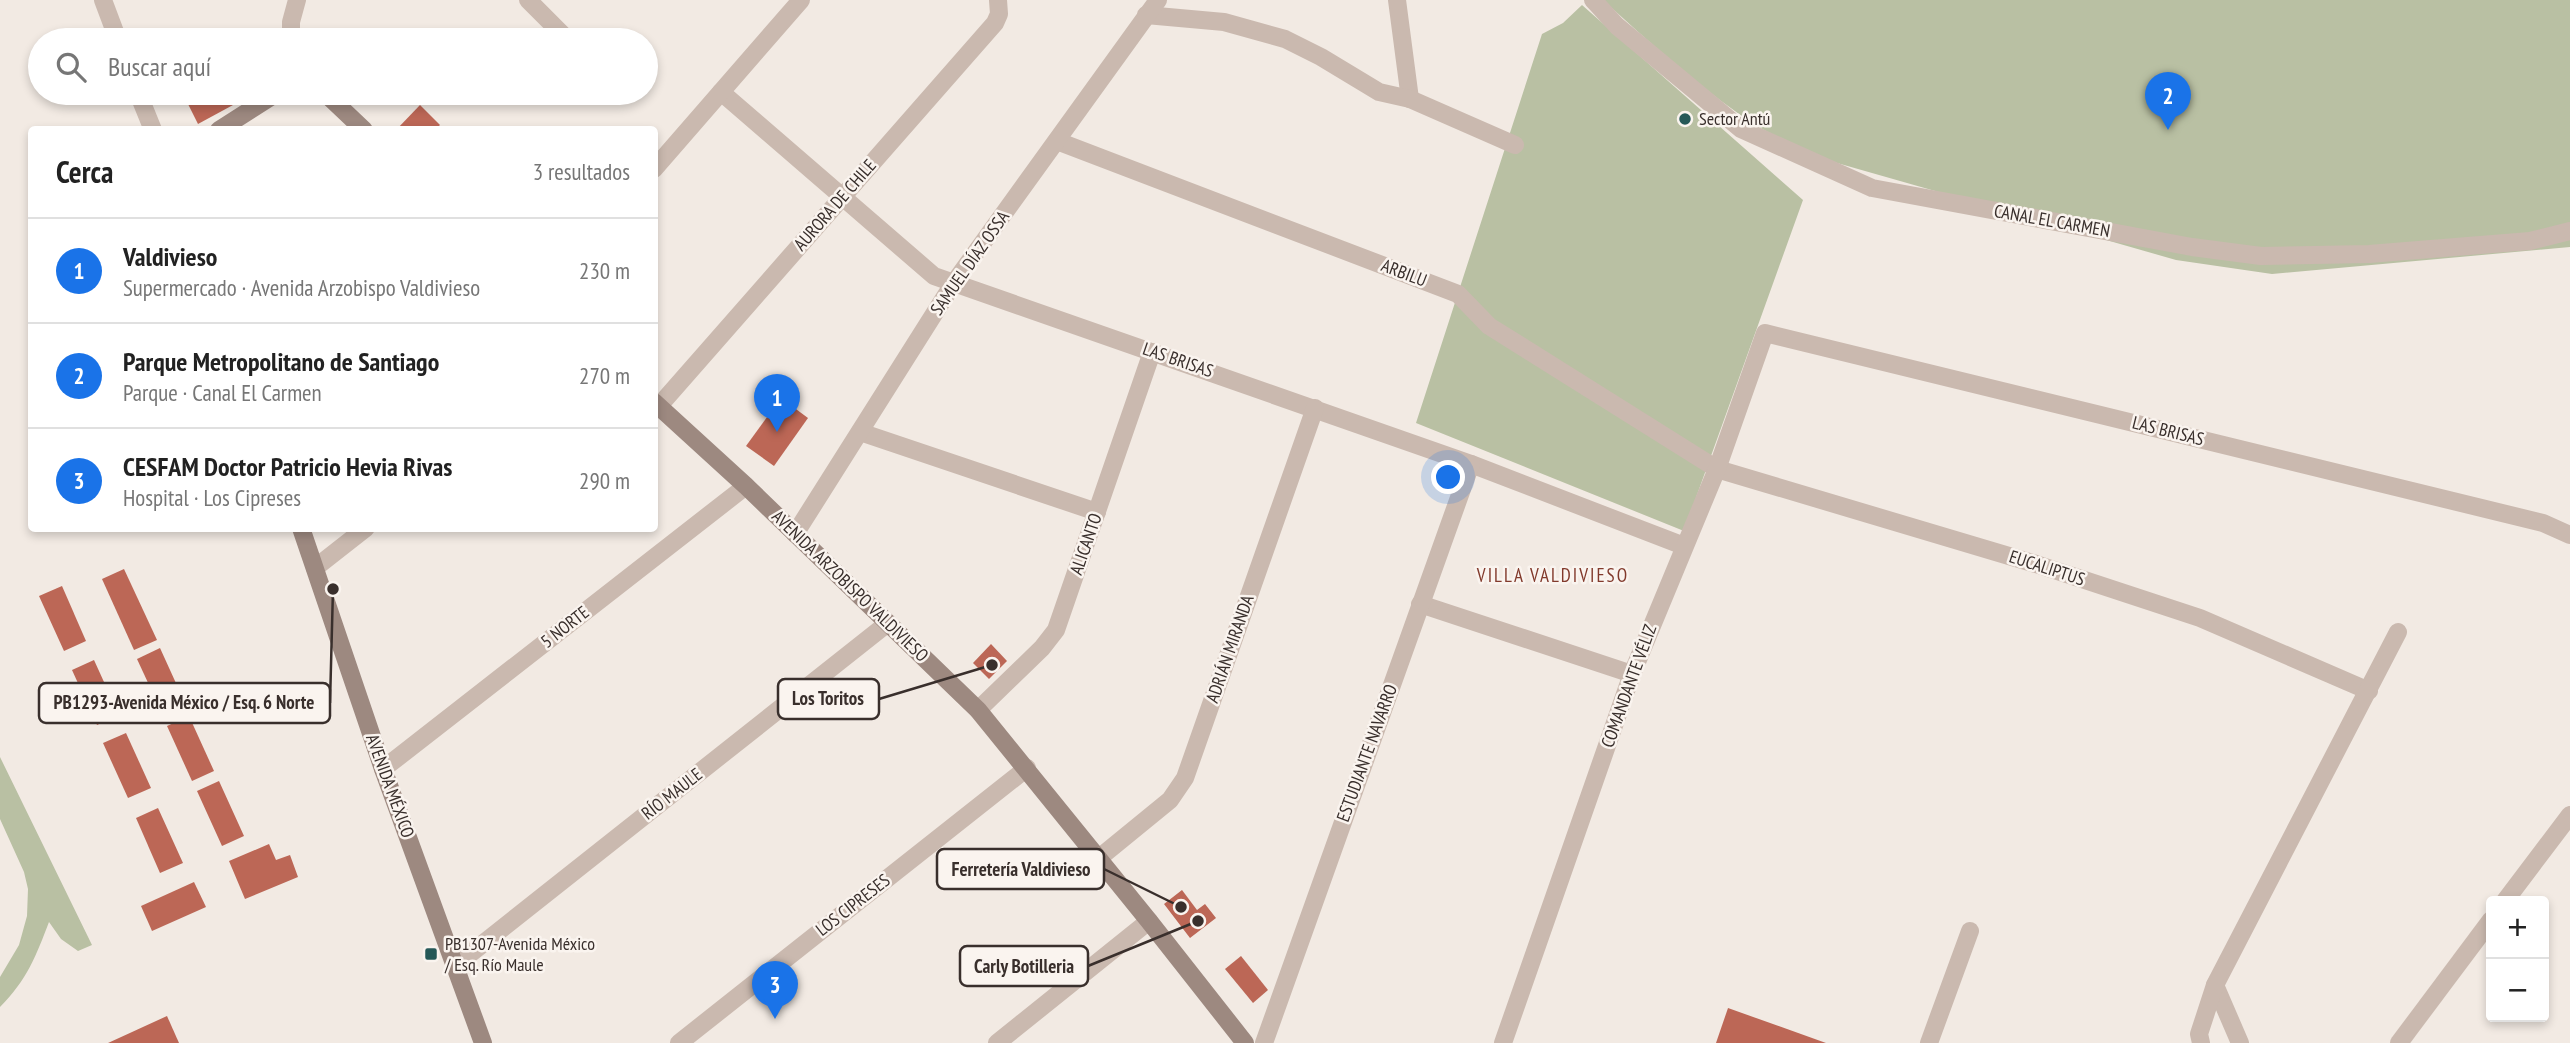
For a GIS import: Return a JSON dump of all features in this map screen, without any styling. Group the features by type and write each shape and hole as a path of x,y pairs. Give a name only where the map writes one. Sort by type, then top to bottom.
{"street":[{"path":"103,0 114,28"},
{"path":"291,28 297,0"},
{"path":"528,0 556,28"},
{"path":"658,164 801,0"},
{"name":"AURORA DE CHILE","path":"658,403 995,23 999,14 998,0"},
{"name":"SAMUEL DÍAZ OSSA","path":"795,534 953,284 1157,0"},
{"path":"1398,0 1410,99"},
{"name":"CANAL EL CARMEN","path":"1593,0 1618,26 1741,129 1872,188 2192,247 2261,256 2369,254 2530,241 2570,231"},
{"path":"1146,15 1224,22 1284,39 1321,57 1379,92 1410,99 1515,145"},
{"name":"LAS BRISAS","path":"721,92 934,276 1315,408 1684,545"},
{"path":"143,105 150,126"},
{"path":"225,126 258,105"},
{"path":"338,105 360,126"},
{"name":"ARBILU","path":"1057,141 1458,294 1489,326 1717,469"},
{"name":"LAS BRISAS","path":"1765,332 2543,523 2570,535"},
{"name":"COMANDANTE VÉLIZ","path":"1503,1043 1632,674 1717,469 1765,332"},
{"name":"ALICANTO","path":"978,710 1042,648 1056,630 1152,352"},
{"name":"AVENIDA ARZOBISPO VALDIVIESO","path":"658,405 978,710 1245,1043"},
{"name":"ADRIÁN MIRANDA","path":"1099,858 1170,800 1185,778 1315,408"},
{"path":"860,432 1097,512"},
{"name":"ESTUDIANTE NAVARRO","path":"1264,1043 1471,464"},
{"name":"EUCALIPTUS","path":"1717,469 2036,564 2200,618 2368,691"},
{"name":"5 NORTE","path":"383,769 746,486"},
{"name":"AVENIDA MÉXICO","path":"302,532 383,769 483,1043"},
{"path":"315,568 361,532"},
{"path":"1420,604 1632,674"},
{"name":"RÍO MAULE","path":"456,965 888,623"},
{"path":"2201,1043 2199,1034 2215,985 2398,632"},
{"name":"LOS CIPRESES","path":"679,1043 1027,768"},
{"path":"2509,896 2570,815"},
{"path":"997,1043 1149,921"},
{"path":"2399,1043 2486,927"},
{"path":"1929,1043 1970,931"},
{"path":"2215,985 2240,1043"}],"green space":[{"path":"1603,0 2570,0 2570,247 2272,274 2176,260 1830,161 1795,146 1761,128 1721,101"},
{"path":"1582,5 1803,200 1684,531 1416,423 1542,34 1563,23"},
{"path":"0,757 92,945 78,951 61,939 49,922 24,977 0,1007 0,977 19,945 27,916 28,889 24,872 0,819"}],"building":[{"path":"188,105 233,105 198,124"},
{"path":"420,105 440,125 439,126 400,126"},
{"path":"781,398 808,418 774,466 746,446"},
{"path":"124,569 157,640 134,650 102,579"},
{"path":"62,586 86,641 64,651 39,596"},
{"path":"991,644 1007,661 989,679 973,663"},
{"path":"160,648 185,703 162,713 137,659"},
{"path":"94,660 119,715 97,725 72,670"},
{"path":"189,716 214,771 192,781 167,726"},
{"path":"126,733 151,788 128,798 103,743"},
{"path":"219,781 244,836 222,846 197,791"},
{"path":"158,808 183,863 160,873 136,818"},
{"path":"269,844 276,860 290,855 298,877 245,899 229,861"},
{"path":"194,882 206,907 152,931 141,906"},
{"path":"1182,890 1197,910 1205,904 1216,918 1190,938 1164,904"},
{"path":"1241,956 1268,990 1253,1003 1225,969"},
{"path":"1728,1008 1826,1043 1716,1043"},
{"path":"167,1016 179,1043 108,1043"}],"place":[{"name":"Sector Antú","path":"1685,119"},
{"name":"Parque Metropolitano de Santiago","path":"2168,130"},
{"name":"Valdivieso","path":"777,432"},
{"name":"PB1293-Avenida México / Esq. 6 Norte","path":"333,589"},
{"name":"Los Toritos","path":"992,665"},
{"name":"Ferretería Valdivieso","path":"1181,907"},
{"name":"Carly Botilleria","path":"1198,921"},
{"name":"PB1307-Avenida México / Esq. Río Maule","path":"431,954"},
{"name":"CESFAM Doctor Patricio Hevia Rivas","path":"775,1019"}],"district":[{"name":"VILLA VALDIVIESO","path":"1553,575"}]}
